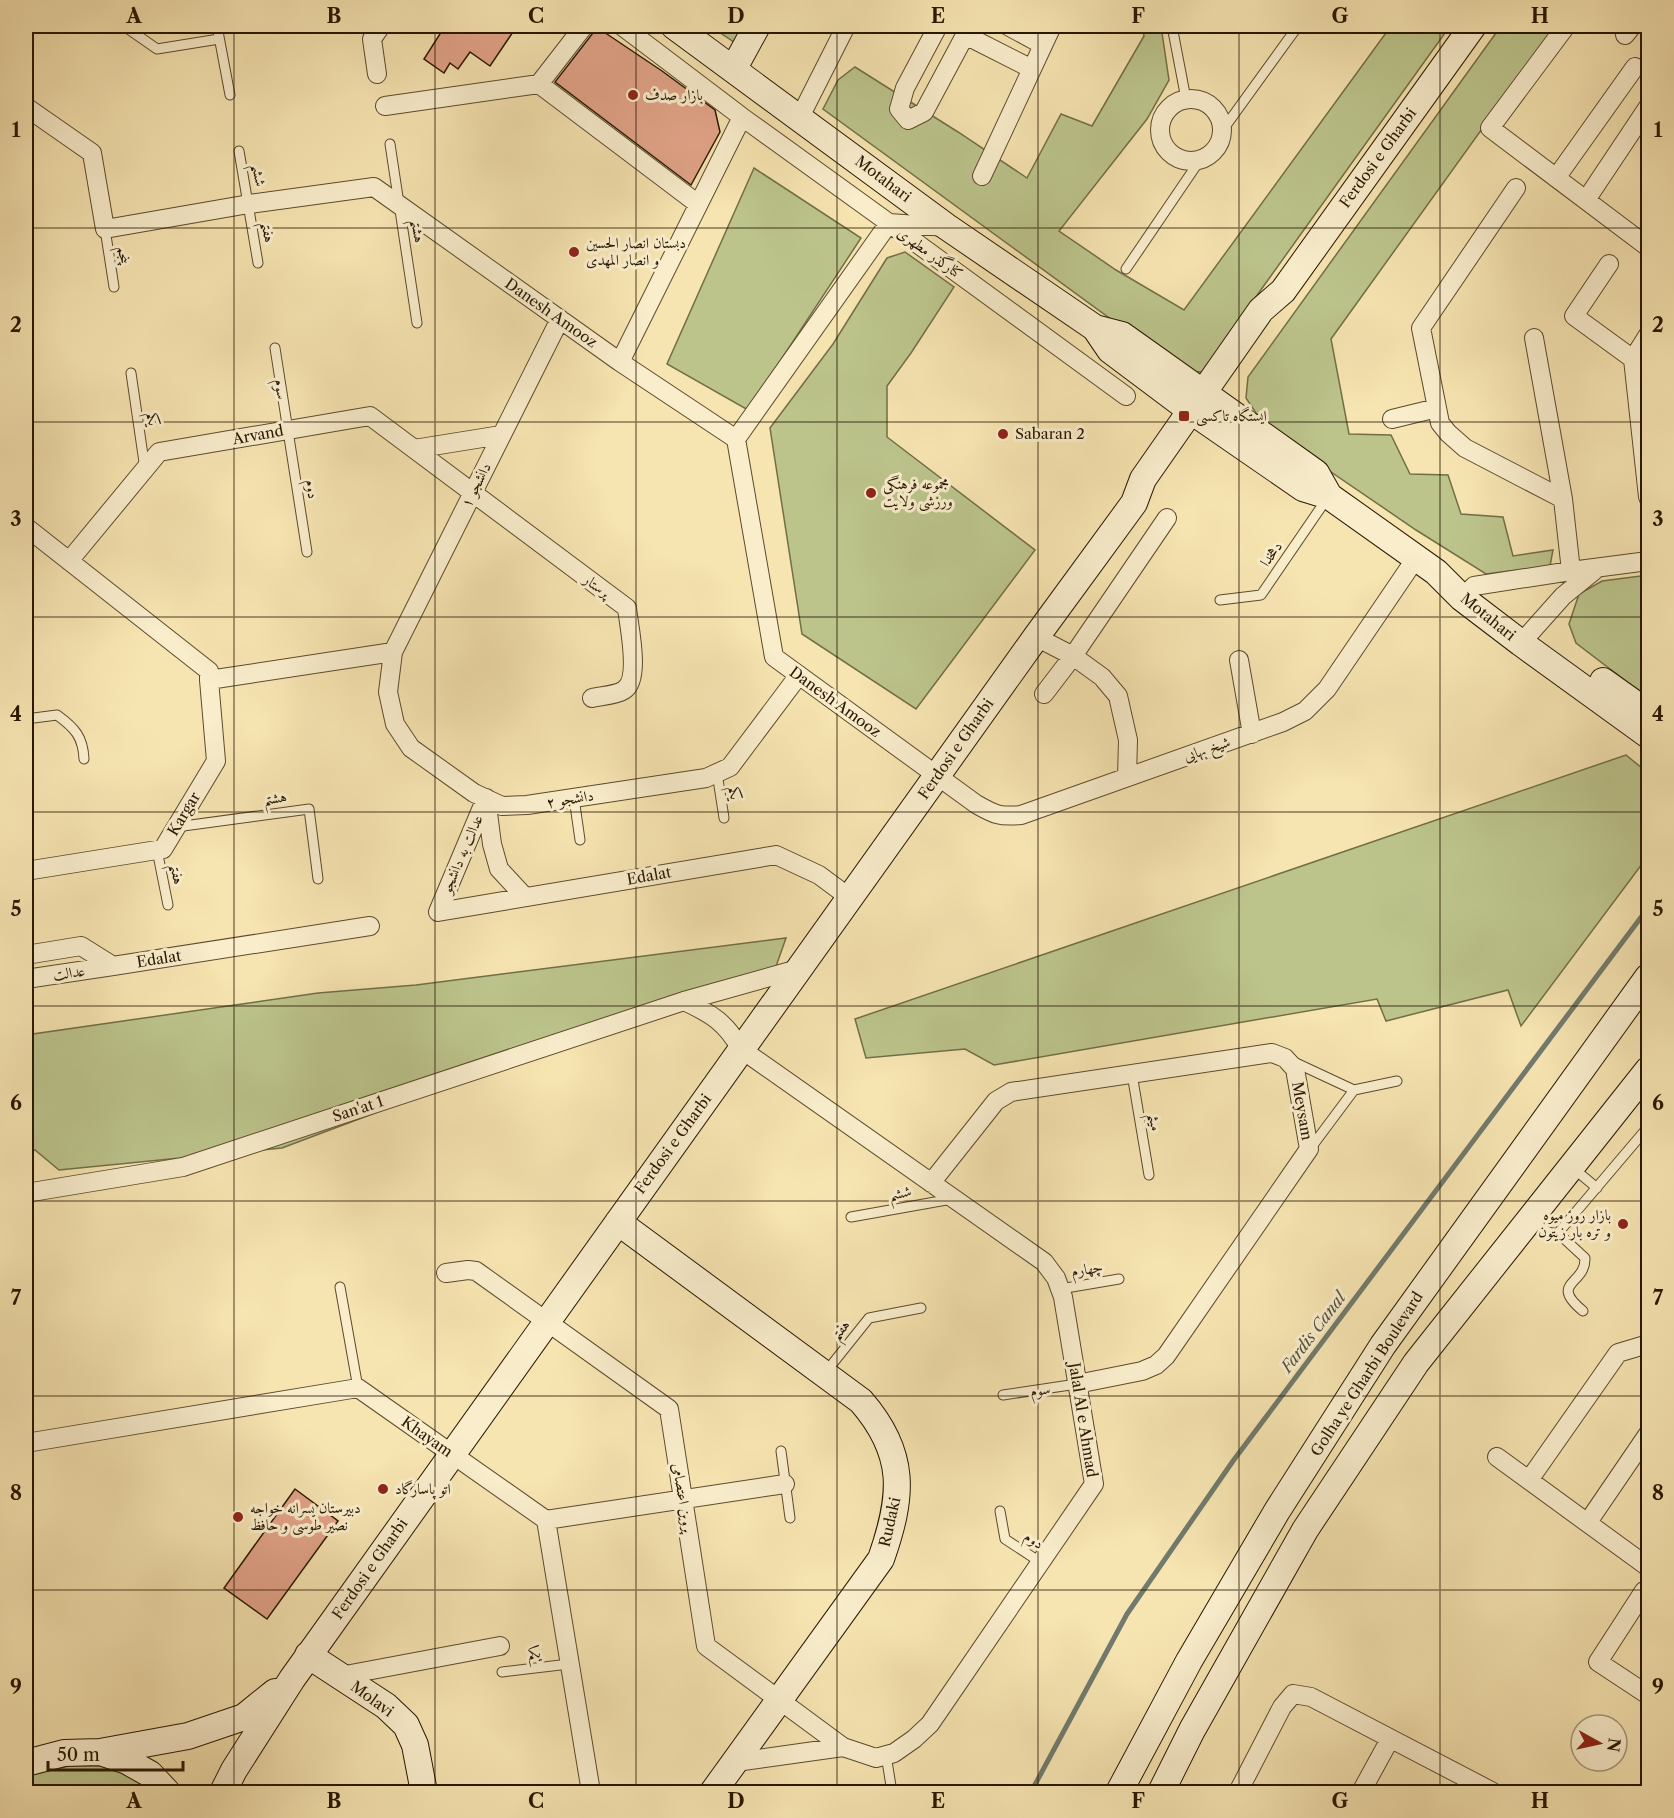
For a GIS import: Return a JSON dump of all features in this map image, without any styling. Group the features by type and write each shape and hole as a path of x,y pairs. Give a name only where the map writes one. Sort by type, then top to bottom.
{"main road":[{"name":"Motahari","path":"674,26 948,227 1095,328 1110,350 1203,407 1303,488 1329,496 1468,592 1648,735"},
{"path":"734,68 757,26"},
{"name":"Ferdosi e Gharbi","path":"223,1792 234,1770 308,1655 1134,502 1143,479 1203,407 1261,310 1283,291 1473,26"},
{"path":"1526,637 1648,713"},
{"name":"Golha ye Gharbi Boulevard","path":"1119,1792 1189,1661 1277,1511 1383,1345 1648,977"},
{"path":"1161,1792 1192,1730 1305,1530 1416,1363 1571,1166 1644,1086"},
{"name":"Rudaki","path":"618,1222 861,1401 876,1419 888,1440 893,1459 897,1499 891,1530 881,1559 713,1792"},
{"name":"Molavi","path":"308,1655 386,1706 406,1725 415,1745 424,1792"},
{"path":"26,1756 100,1752 188,1736 244,1717 292,1678"},
{"path":"100,1752 127,1761 150,1774 167,1792"},
{"path":"26,1763 64,1753"}],"street":[{"path":"385,106 539,84 584,26"},
{"path":"622,26 889,224 948,227"},
{"path":"800,117 846,26"},
{"path":"938,26 905,88 899,109 908,120 924,112 967,30 1032,69"},
{"path":"1008,26 1043,45"},
{"path":"982,176 1052,26"},
{"path":"1566,26 1490,128 1648,247"},
{"path":"374,30 377,74"},
{"path":"1556,178 1635,67"},
{"path":"539,84 699,204"},
{"path":"1186,99 1195,99 1212,107 1218,114 1222,131 1216,149 1209,156 1200,160 1188,161 1168,152 1162,142 1160,131 1161,120 1167,110 1186,99"},
{"path":"1586,200 1648,106"},
{"path":"26,107 92,153 105,229"},
{"path":"620,362 742,117"},
{"name":"Danesh Amooz","path":"105,229 249,204 374,187 620,362 736,439 774,657 936,776"},
{"path":"1516,188 1421,328 1440,423 1465,448 1563,499"},
{"name":"کنارگذر مطهری","path":"736,439 889,224 1126,396"},
{"path":"1609,264 1574,316 1633,358"},
{"name":"دانشجو ۱","path":"393,652 560,319"},
{"path":"1648,335 1633,358 1648,497"},
{"path":"1534,338 1563,499 1571,571"},
{"path":"1392,419 1437,408"},
{"name":"Arvand","path":"69,561 159,452 287,430 370,416 471,493"},
{"path":"414,449 501,435"},
{"name":"پرستار","path":"471,493 627,608 634,670 631,682 623,691 592,698"},
{"path":"1044,694 1073,656 1167,518"},
{"path":"26,527 209,671 210,680 393,652"},
{"path":"1468,592 1571,571 1648,561"},
{"name":"شیخ بهایی","path":"936,776 990,812 1004,817 1022,815 1283,722 1305,711 1327,689 1426,565"},
{"path":"1526,637 1569,590 1596,568"},
{"path":"1036,637 1073,656 1102,677 1118,696 1128,740 1127,777"},
{"name":"دانشجو ۲","path":"393,652 388,692 394,724 411,748 474,793 502,806 527,805 706,778 730,767 799,675"},
{"path":"1239,660 1252,734"},
{"name":"Kargar","path":"26,871 163,849 216,761 210,680"},
{"name":"عدالت به دانشجو","path":"486,798 492,844 499,869 525,897"},
{"name":"عدالت به دانشجو","path":"438,912 486,798"},
{"name":"Edalat","path":"438,912 776,855 819,875 850,898"},
{"name":"Edalat","path":"113,966 370,926"},
{"path":"26,955 81,946 113,966"},
{"name":"عدالت","path":"26,979 113,966"},
{"name":"San'at 1","path":"26,1193 183,1167 684,1001 798,969"},
{"path":"684,1001 709,1012 730,1031 741,1049"},
{"name":"Jalal Al e Ahmad","path":"741,1049 1044,1262 1056,1278 1063,1297 1094,1484 930,1724 914,1739 894,1753 886,1755"},
{"path":"931,1183 996,1101 1011,1092 1272,1053 1285,1058"},
{"name":"Meysam","path":"1077,1384 1142,1371 1156,1365 1166,1356 1310,1149 1294,1069 1285,1058"},
{"name":"پروین اعتصامی","path":"446,1273 476,1271 669,1409 706,1646 779,1700"},
{"path":"1529,1480 1618,1353 1648,1344"},
{"path":"26,1443 358,1388"},
{"name":"Khayam","path":"358,1388 546,1521"},
{"path":"1588,1522 1648,1434"},
{"path":"1497,1456 1648,1567"},
{"path":"591,1792 546,1521 785,1484"},
{"path":"1648,1593 1644,1591 1598,1662 1648,1695"},
{"path":"340,1676 500,1646"},
{"path":"1238,1792 1282,1707 1293,1694 1311,1697 1482,1790"},
{"path":"779,1700 843,1747 876,1758 886,1755"},
{"path":"1361,1792 1390,1738"},
{"path":"736,1762 843,1747"}],"lane":[{"path":"123,26 157,49 219,39"},
{"path":"217,26 230,95"},
{"path":"1172,26 1186,99"},
{"path":"1222,131 1298,26"},
{"name":"هشتم","path":"390,144 417,323"},
{"name":"ششم","path":"239,151 249,204"},
{"path":"1126,269 1200,160"},
{"name":"هفتم","path":"249,204 258,263"},
{"name":"پنجم","path":"105,229 114,287"},
{"name":"سوم","path":"275,348 287,430"},
{"name":"یکم","path":"131,373 145,469"},
{"name":"دوم","path":"287,430 307,552"},
{"name":"دهخدا","path":"1220,600 1261,595 1329,496"},
{"path":"26,719 57,715 71,724 84,746 84,759"},
{"name":"یکم","path":"717,772 724,818"},
{"path":"574,798 580,840"},
{"name":"هشتم","path":"176,828 309,809 318,879"},
{"name":"هفتم","path":"157,850 168,904"},
{"path":"1285,1058 1354,1090 1397,1081"},
{"name":"میثم","path":"1132,1074 1149,1175"},
{"path":"1310,1149 1354,1090"},
{"path":"1530,1218 1548,1233 1558,1233 1648,1127"},
{"path":"1571,1166 1596,1188"},
{"name":"ششم","path":"851,1217 954,1198"},
{"path":"1558,1233 1585,1258 1585,1264 1568,1288 1567,1294 1571,1301 1583,1311"},
{"name":"چهارم","path":"1060,1289 1119,1279"},
{"path":"340,1287 358,1388"},
{"name":"هفتم","path":"824,1374 869,1318 921,1308"},
{"name":"سوم","path":"1003,1395 1077,1384"},
{"path":"781,1451 790,1518"},
{"name":"دوم","path":"1000,1511 1005,1539 1040,1562"},
{"name":"یکم","path":"502,1672 569,1664"},
{"path":"886,1755 892,1792"}],"green space":[{"path":"710,26 753,26 737,44"},
{"path":"1142,26 1161,26 1169,80 1147,119 1059,231 1116,270 1184,310 1391,26 1450,26 1202,372 1182,371 823,109 838,80 855,67 1027,178 1061,114 1092,126 1144,36"},
{"path":"1501,26 1556,26 1331,339 1349,434 1391,435 1410,474 1448,475 1461,514 1503,517 1513,556 1553,550 1550,566 1486,574 1416,530 1290,444 1256,413 1246,398 1248,377"},
{"path":"754,168 861,238 748,410 667,364"},
{"name":"مجموعه فرهنگی ورزشی ولایت","path":"905,252 954,287 887,386 887,437 1035,550 916,709 802,634 770,428 833,344 887,258"},
{"path":"1648,575 1648,698 1576,643 1569,624 1579,594 1602,581"},
{"path":"1626,755 1648,773 1648,856 1521,1026 1508,990 1386,1021 1377,999 994,1065 965,1049 866,1058 855,1019"},
{"path":"786,938 774,972 476,1075 282,1148 59,1170 35,1150 26,1151 26,1035 318,993 416,985"},
{"path":"69,1766 107,1766 139,1781 151,1792 26,1792 26,1779 31,1775"}],"building":[{"path":"445,26 517,26 490,66 470,52 458,69 450,63 444,73 424,59"},
{"name":"بازار صدف","path":"595,26 715,110 720,132 691,185 555,82 593,33"},
{"path":"295,1489 338,1521 267,1619 224,1588"}],"waterway":[{"name":"Fardis Canal","path":"1031,1792 1127,1614 1233,1461 1648,908"}],"place":[{"name":"بازار صدف","path":"633,95"},
{"name":"دبستان انصار الحسین و انصار المهدی","path":"574,252"},
{"name":"ایستگاه تاکسی","path":"1184,416"},
{"name":"Sabaran 2","path":"1003,434"},
{"name":"مجموعه فرهنگی ورزشی ولایت","path":"871,493"},
{"name":"بازار روز میوه و تره بار زیتون","path":"1623,1224"},
{"name":"اتو پاسارگاد","path":"383,1489"},
{"name":"دبیرستان پسرانه خواجه نصیر طوسی و حافظ","path":"238,1517"}]}
